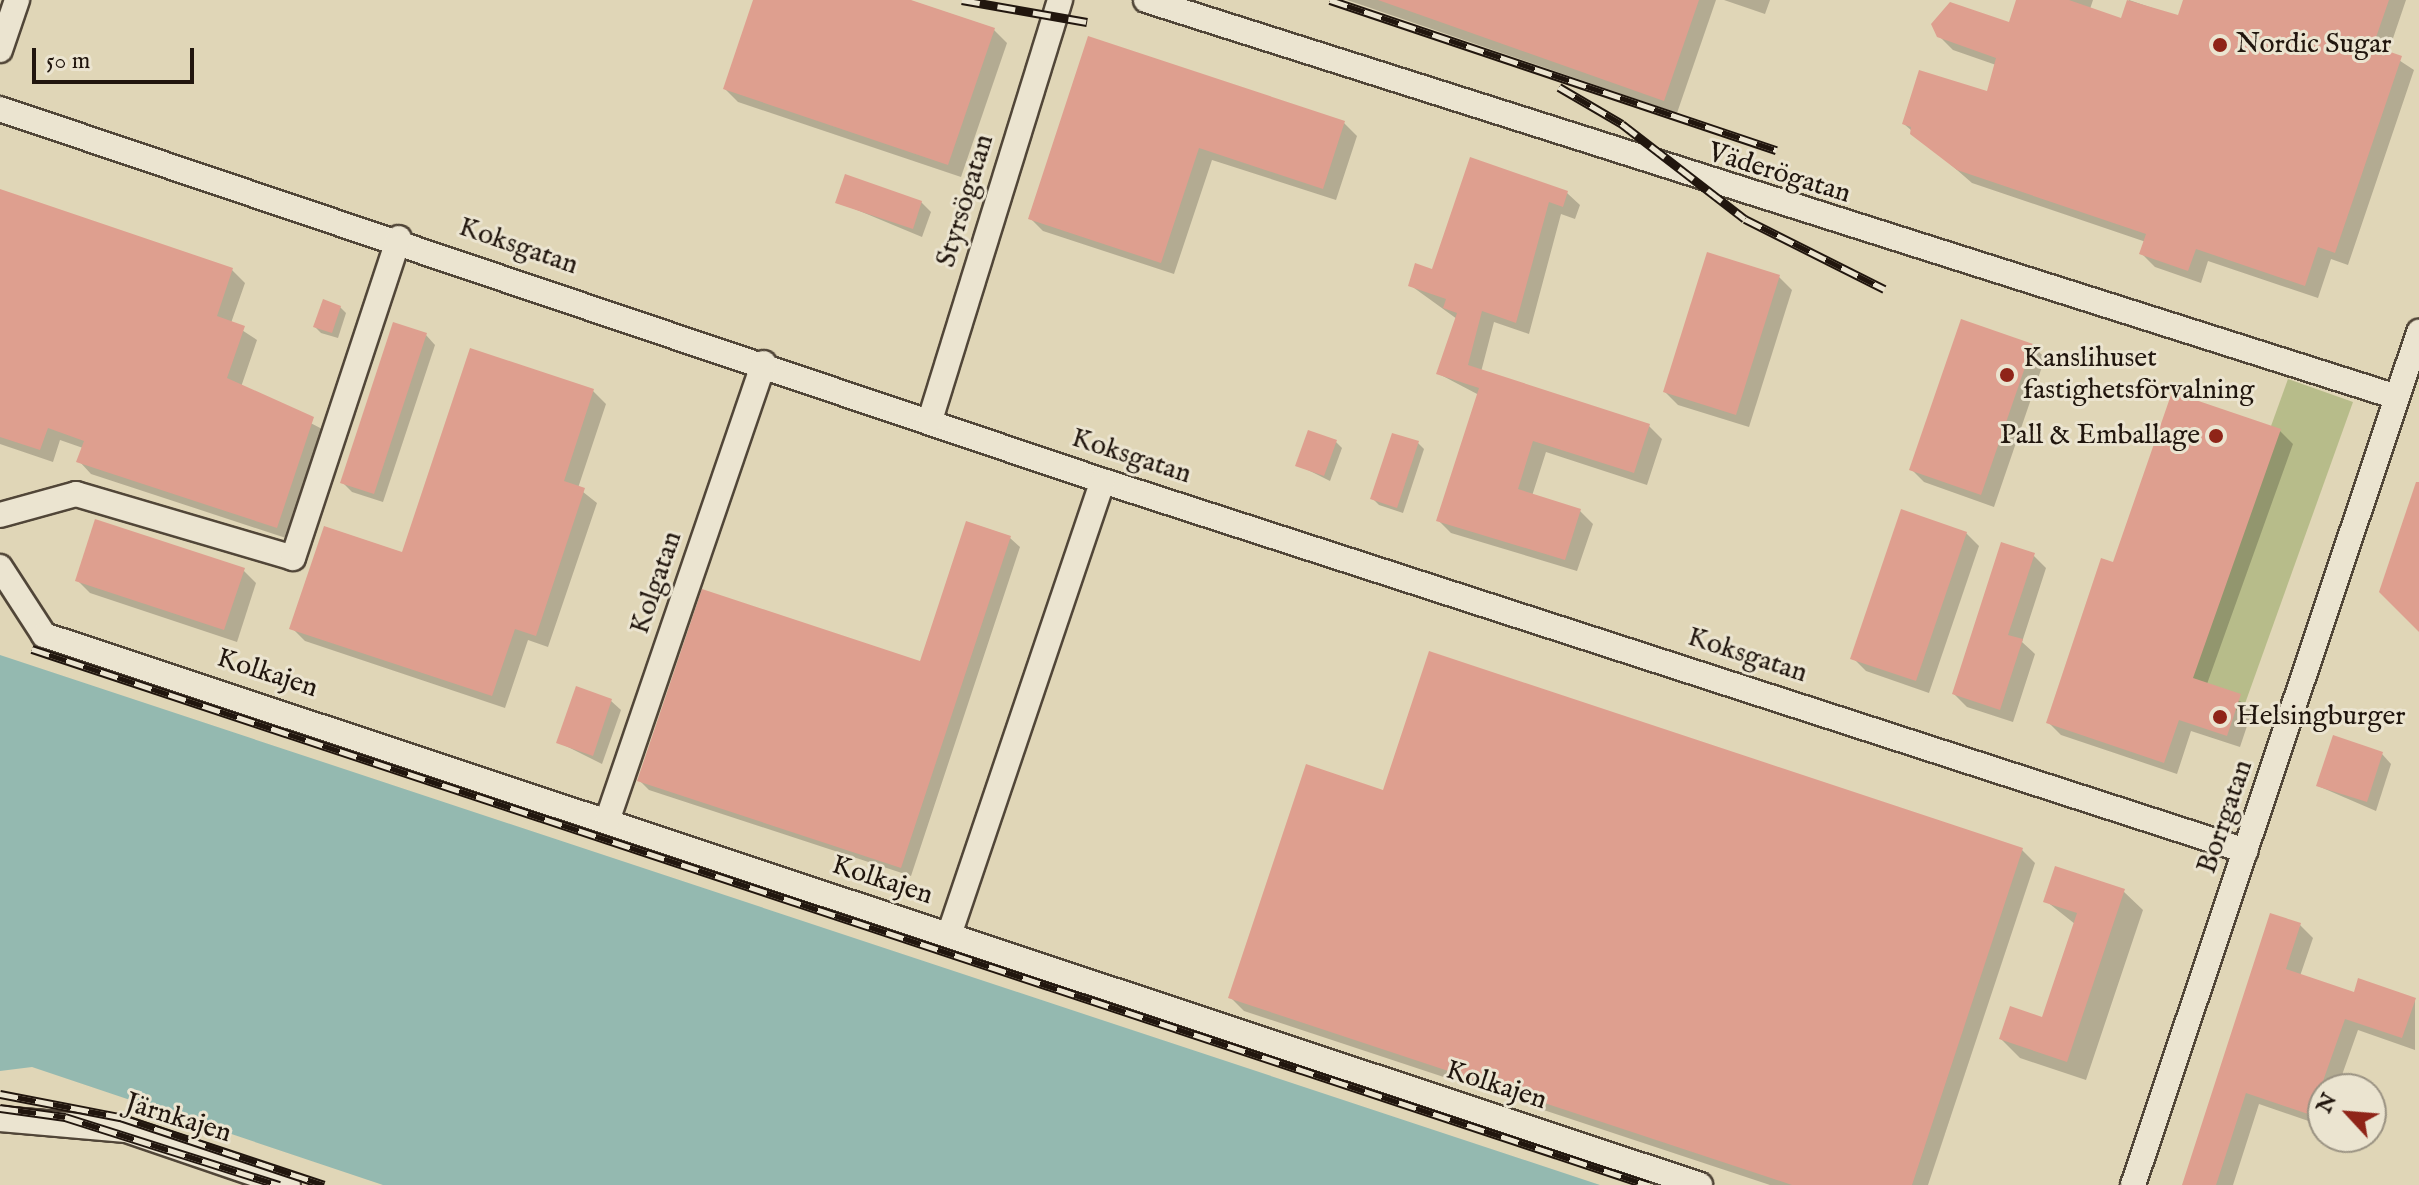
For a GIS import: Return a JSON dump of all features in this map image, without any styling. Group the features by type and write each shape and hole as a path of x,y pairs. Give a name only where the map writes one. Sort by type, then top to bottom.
{"street":[{"path":"0,50 17,0"},
{"name":"Styrsögatan","path":"930,420 1060,0"},
{"name":"Väderögatan","path":"1146,0 2397,397"},
{"name":"Koksgatan","path":"0,109 399,238 1103,481 2246,851"},
{"path":"0,515 76,494 293,558 399,238"},
{"name":"Borrgatan","path":"2133,1185 2419,332"},
{"name":"Kolgatan","path":"607,821 764,363"},
{"path":"949,935 1103,481"},
{"name":"Kolkajen","path":"0,567 44,635 1700,1185"},
{"name":"Järnkajen","path":"0,1119 126,1130 288,1185"}],"green space":[{"path":"2288,379 2353,402 2242,712 2175,692"}],"water":[{"path":"0,655 1600,1185 383,1185 32,1067 0,1071"}],"building":[{"path":"753,0 911,0 995,28 948,165 723,89"},
{"path":"1378,0 1699,0 1664,101"},
{"path":"2016,0 2069,0 2121,18 2127,0 2178,15 2183,0 2389,0 2373,46 2402,56 2335,253 2318,247 2305,286 2196,249 2188,271 2139,254 2146,234 1957,170 1910,134 1911,127 1902,124 1919,70 1987,91 1996,58 1937,37 1931,24 1950,2 2009,22"},
{"path":"1088,36 1345,121 1323,189 1199,148 1161,263 1028,219"},
{"path":"1470,157 1568,191 1563,207 1549,202 1516,323 1482,311 1468,365 1650,424 1634,473 1533,441 1518,489 1581,509 1565,560 1436,521 1479,388 1436,374 1457,313 1443,308 1446,299 1408,286 1415,263 1432,269"},
{"path":"845,174 922,201 913,229 835,203"},
{"path":"0,189 233,268 217,316 245,326 227,378 314,417 277,528 76,462 84,441 48,428 40,450 0,437"},
{"path":"1707,252 1780,275 1736,415 1663,392"},
{"path":"323,299 341,306 332,333 313,327"},
{"path":"1961,319 2033,344 1981,495 1909,470"},
{"path":"393,322 427,333 374,494 340,483"},
{"path":"470,348 594,389 564,481 585,488 536,636 515,629 492,696 289,629 324,526 402,552"},
{"path":"2172,392 2281,429 2193,678 2241,694 2227,736 2179,720 2164,763 2046,723 2101,558 2113,562"},
{"path":"1308,430 1337,440 1324,476 1295,466"},
{"path":"1392,433 1419,441 1397,508 1370,499"},
{"path":"2416,482 2419,482 2419,632 2379,592"},
{"path":"1901,509 1967,532 1916,681 1850,659"},
{"path":"95,519 245,568 224,630 75,581"},
{"path":"966,521 1011,536 901,868 637,781 702,589 920,661"},
{"path":"2001,542 2035,553 2008,635 2023,639 2000,710 1952,694"},
{"path":"1429,651 2023,848 1912,1185 1792,1185 1228,998 1306,764 1383,790"},
{"path":"576,686 612,699 593,756 556,743"},
{"path":"2333,735 2383,752 2367,802 2316,786"},
{"path":"2055,866 2125,889 2067,1062 1999,1039 2010,1006 2042,1017 2077,913 2043,902"},
{"path":"2270,913 2301,923 2286,969 2354,992 2358,978 2416,998 2402,1038 2345,1019 2326,1073 2307,1073 2307,1114 2246,1093 2216,1185 2182,1185"}],"railway":[{"path":"962,0 1087,22"},
{"path":"1330,0 1777,150"},
{"path":"1559,87 1622,124 1745,219 1884,289"},
{"path":"32,649 1648,1185"},
{"path":"0,1094 120,1117 324,1185"},
{"path":"0,1108 65,1117 280,1185"}],"place":[{"name":"Nordic Sugar","path":"2220,45"},
{"name":"Kanslihuset fastighetsförvalning","path":"2007,375"},
{"name":"Pall & Emballage","path":"2216,436"},
{"name":"Helsingburger","path":"2220,717"}]}
